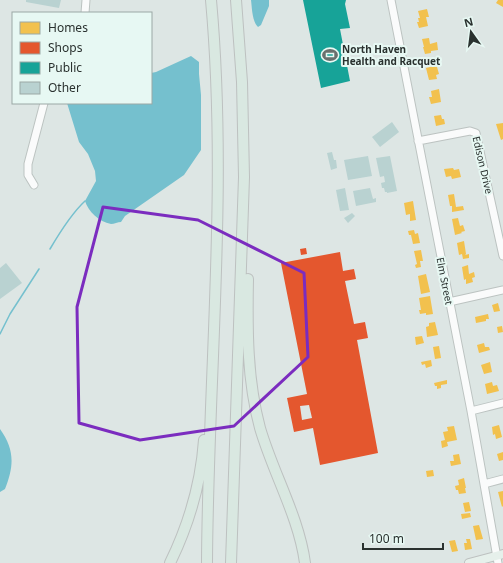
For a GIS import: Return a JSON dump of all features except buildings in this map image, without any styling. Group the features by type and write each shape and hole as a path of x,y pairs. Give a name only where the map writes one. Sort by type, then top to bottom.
{"highway":[{"path":"207,563 219,161 217,89 211,0"},
{"path":"231,563 243,221 243,114 241,58 236,0"},
{"path":"243,221 248,244 248,328 254,404 265,443 299,537 305,563"},
{"path":"170,563 185,528 196,493 203,450 205,414 212,395"}],"main road":[{"path":"469,563 499,558"}],"street":[{"path":"85,12 86,0"},
{"name":"Elm Street","path":"391,0 499,558"},
{"path":"34,185 28,175 28,164 44,104"},
{"name":"Edison Drive","path":"418,141 470,131 476,133 503,256"},
{"path":"449,302 503,290"},
{"path":"471,411 503,403"},
{"path":"484,484 503,479"}],"highlighted area":[{"path":"103,207 198,220 304,273 308,357 234,426 140,440 79,423 77,307"}],"water":[{"path":"251,0 269,0 269,6 261,25 258,27 253,18"},
{"path":"191,56 199,62 201,95 201,150 184,175 125,216 121,222 111,224 107,223 91,212 86,205 85,201 96,181 95,171 88,154 79,142 67,104 152,104 152,73"},
{"path":"0,429 11,451 12,458 8,481 5,489 0,492"}],"waterway":[{"path":"50,249 70,217 85,201"},
{"path":"0,334 10,314 39,269"}],"place":[{"name":"North Haven Health and Racquet","path":"330,55"}]}
